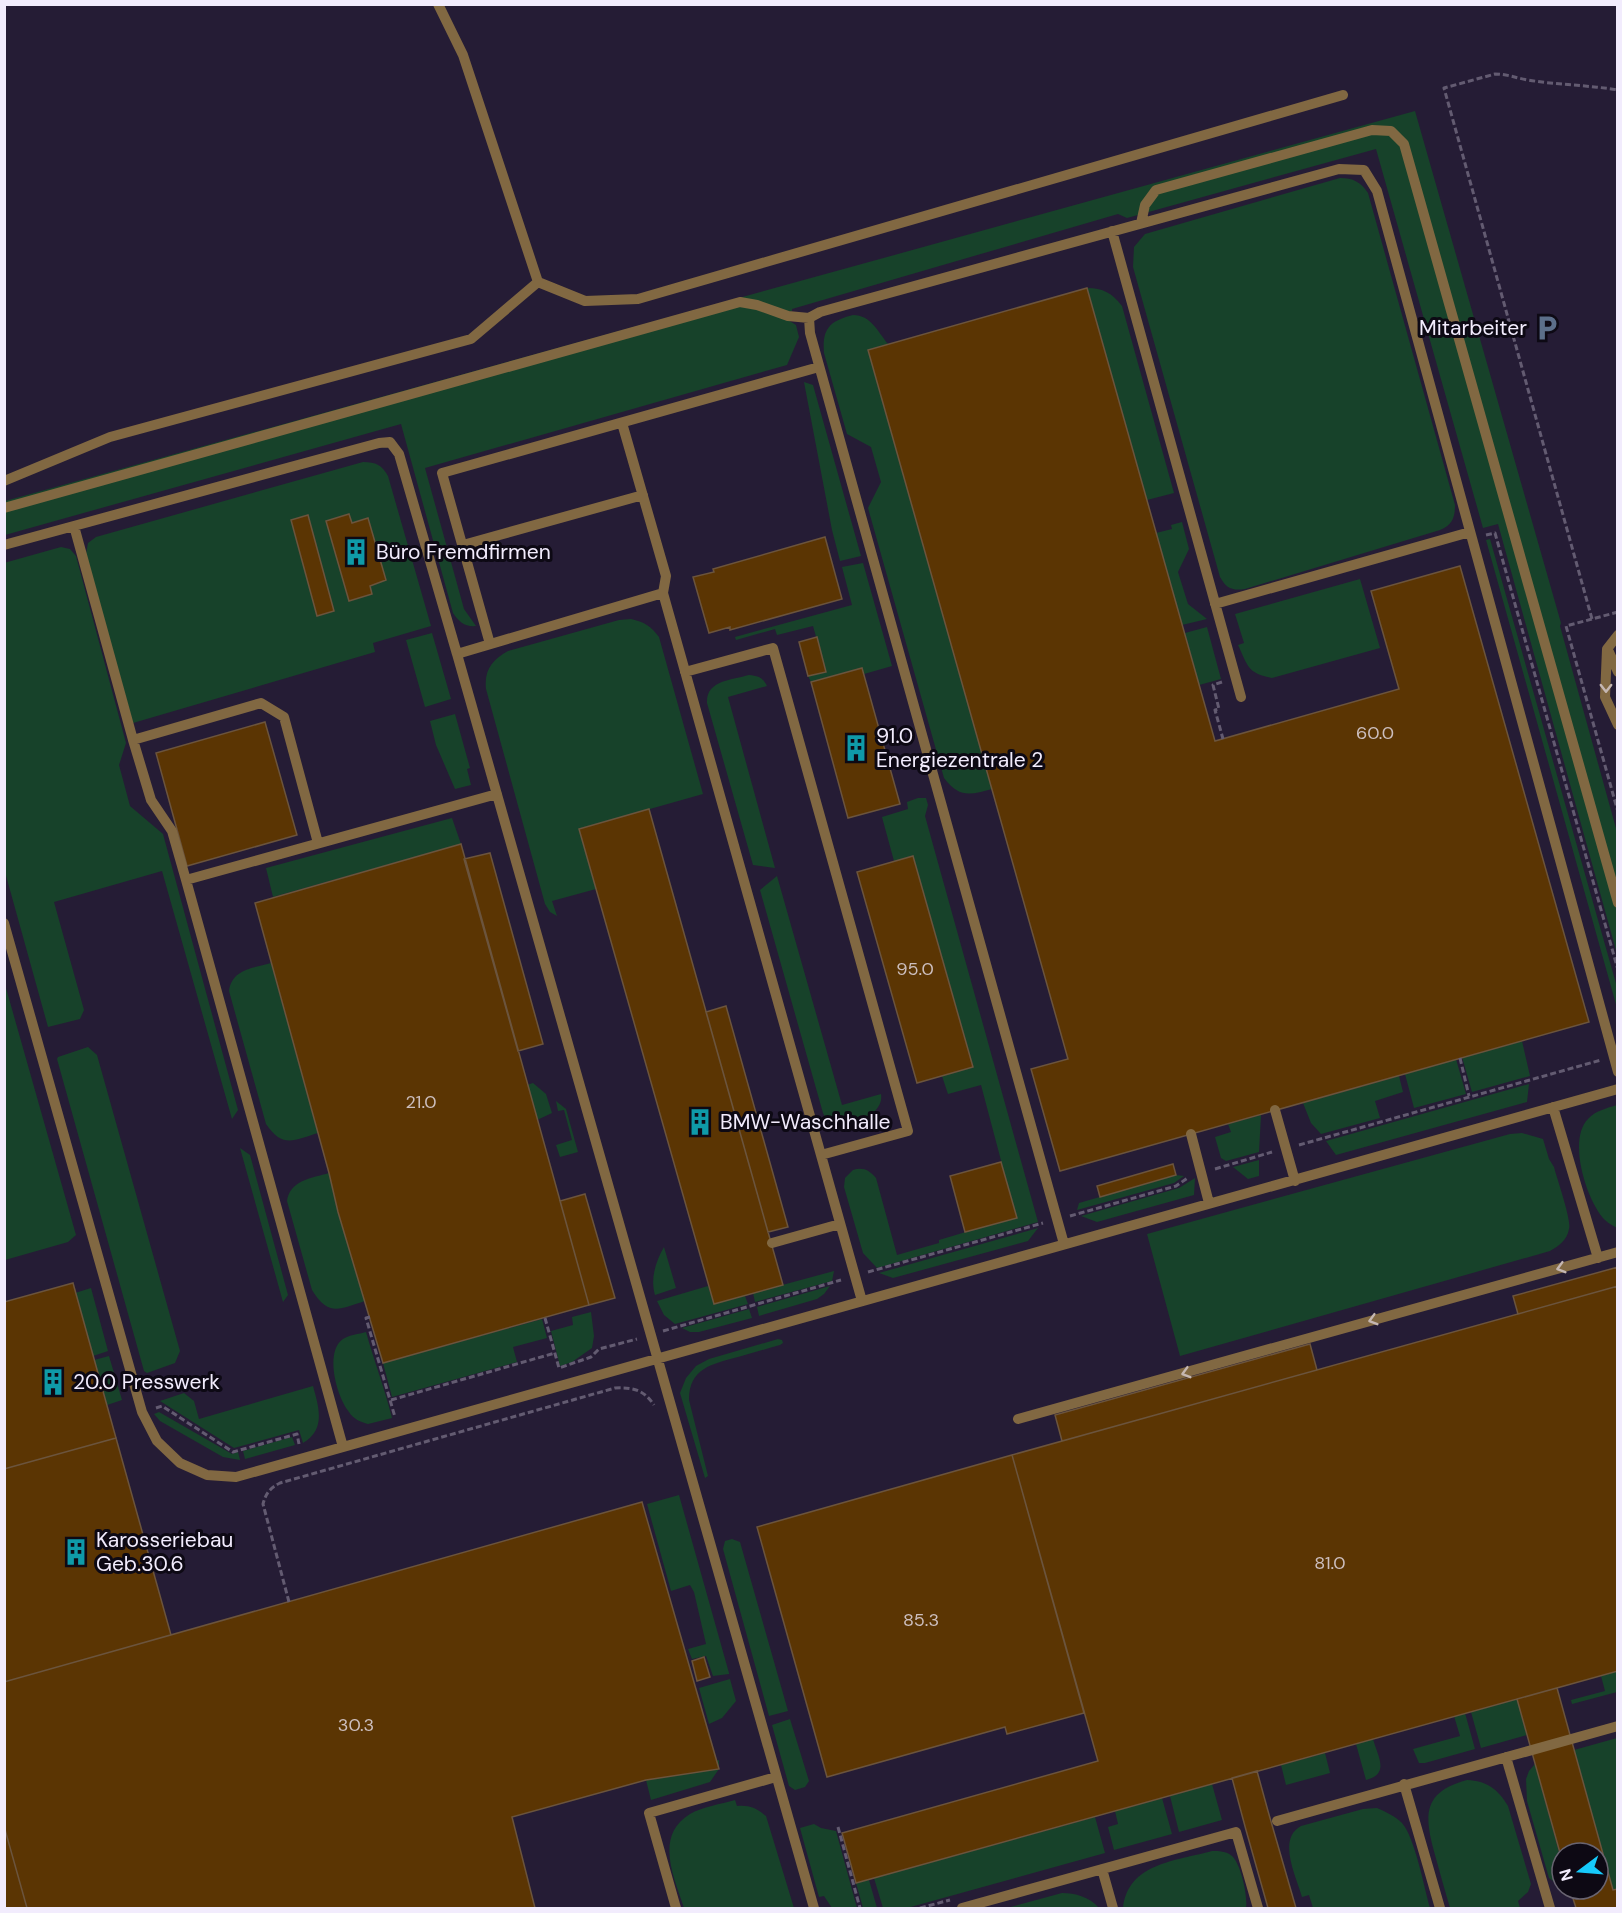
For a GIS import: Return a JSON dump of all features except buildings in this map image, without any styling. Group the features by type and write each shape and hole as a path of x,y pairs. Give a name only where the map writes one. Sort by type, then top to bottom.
{"lane":[{"path":"438,4 463,55 538,282 585,301 638,299 1343,95"},
{"path":"1141,223 1145,205 1156,190 1372,130 1391,131 1404,144 1617,903"},
{"path":"4,508 740,302 757,305 788,316 809,318 820,312 1339,169 1364,170 1377,191 1617,1071"},
{"path":"1112,231 1241,697"},
{"path":"4,481 110,436 471,339 538,282"},
{"path":"809,318 810,333 819,367 1064,1244"},
{"path":"490,644 442,473 819,367"},
{"path":"622,423 666,576 663,593 862,1301"},
{"path":"4,545 379,443 390,442 399,454 814,1908"},
{"path":"463,545 643,495"},
{"path":"74,526 151,800 172,831 343,1446"},
{"path":"1215,604 1471,536"},
{"path":"457,654 663,593"},
{"path":"1617,635 1607,649 1605,697 1617,725"},
{"path":"685,672 772,648 789,705 908,1131 821,1155"},
{"path":"1607,649 1617,672"},
{"path":"133,740 261,703 284,717 318,843"},
{"path":"186,880 497,794"},
{"path":"4,922 142,1412 157,1441 180,1463 207,1475 236,1476 302,1458 1617,1089"},
{"path":"1553,1107 1598,1257"},
{"path":"1275,1110 1295,1181"},
{"path":"1191,1134 1209,1203"},
{"path":"772,1243 840,1224"},
{"path":"1018,1419 1617,1252"},
{"path":"1277,1821 1617,1726"},
{"path":"1506,1757 1550,1908"},
{"path":"676,1908 649,1813 776,1777"},
{"path":"1404,1784 1440,1908"},
{"path":"962,1908 1236,1832 1258,1908"},
{"path":"1102,1869 1113,1908"}],"path":[{"path":"1592,619 1444,88 1496,74 1504,74 1526,80 1617,90"},
{"path":"1471,536 1495,533 1617,970"},
{"path":"1222,672 1224,681 1213,685 1219,709 1215,710 1223,739"},
{"path":"1460,1058 1470,1096"},
{"path":"370,1317 366,1318 404,1448"},
{"path":"391,1400 555,1353"},
{"path":"289,1602 263,1504 265,1495 280,1483 615,1388 638,1389 655,1407"},
{"path":"142,1412 162,1406 233,1452 297,1434 307,1475"},
{"path":"838,1827 860,1908"}],"green space":[{"path":"1415,111 1561,623 1617,832 1617,954 1498,524 1483,528 1376,149 1127,218 1118,214 792,309 787,312 788,320 796,325 799,337 787,365 425,468 464,609 476,626 463,623 453,613 401,424 5,535 5,501"},
{"path":"1340,178 1356,181 1368,193 1455,505 1454,514 1450,523 1440,530 1236,590 1227,586 1220,577 1133,267 1134,247 1145,234"},
{"path":"1087,288 1107,292 1122,306 1174,493 1147,500"},
{"path":"853,315 869,321 888,344 868,350 992,789 977,793 960,792 944,778 868,508 881,482 871,447 847,434 824,353 824,337 829,327 838,320"},
{"path":"804,382 813,385 861,556 840,561"},
{"path":"363,462 378,465 388,476 431,626 373,643 375,652 133,723 86,554 88,543 96,537"},
{"path":"1182,522 1189,549 1178,572 1188,604 1207,619 1182,625 1156,533 1172,529 1171,525"},
{"path":"1490,539 1617,987 1617,1008 1486,540"},
{"path":"61,547 70,549 76,556 126,743 119,765 130,806 163,834 238,1110 232,1119 162,871 54,902 84,1010 80,1019 48,1027 5,872 4,563"},
{"path":"863,563 892,666 864,674 861,668 811,682 808,676 826,672 813,626 777,635 775,629 736,640 735,637 852,605 842,567"},
{"path":"1360,579 1380,648 1272,678 1258,674 1249,668 1238,645 1244,643 1235,614"},
{"path":"631,619 647,625 659,637 703,794 579,829 596,889 552,901 557,916 550,912 545,904 486,689 486,676 493,662 508,651 619,620"},
{"path":"1207,627 1221,679 1199,685 1185,633"},
{"path":"432,633 451,699 425,707 406,640"},
{"path":"749,675 760,678 767,686 728,697 775,868 753,865 707,703 708,695 715,685"},
{"path":"455,714 470,768 467,769 471,785 455,789 436,745 430,721"},
{"path":"926,798 928,805 925,816 1038,1222 877,1268 863,1253 844,1187 845,1178 853,1170 866,1170 876,1178 897,1255 1016,1217 981,1085 948,1094 942,1076 973,1066 913,856 894,861 882,817 908,809 907,802"},
{"path":"452,818 461,844 273,897 266,868"},
{"path":"777,876 842,1105 881,1094 876,1110 861,1120 833,1122 826,1119 823,1113 760,890"},
{"path":"271,963 318,1133 295,1140 284,1140 278,1137 266,1124 229,991 234,978 239,974"},
{"path":"4,981 76,1235 68,1242 5,1260"},
{"path":"1522,1041 1530,1076 1472,1092 1462,1057"},
{"path":"88,1047 97,1055 180,1351 175,1363 147,1373 144,1371 57,1059"},
{"path":"1456,1059 1466,1094 1414,1108 1405,1074"},
{"path":"1399,1076 1403,1092 1375,1101 1380,1118 1321,1134 1311,1123 1303,1103"},
{"path":"533,1083 546,1094 552,1113 537,1120 527,1085"},
{"path":"1529,1084 1527,1102 1336,1155 1326,1141"},
{"path":"556,1101 566,1109 578,1152 560,1157 556,1145 572,1140 564,1110 558,1111"},
{"path":"1618,1105 1617,1228 1605,1220 1592,1200 1582,1171 1579,1141 1582,1129 1591,1116"},
{"path":"1261,1115 1259,1152 1226,1161 1221,1158 1215,1137 1231,1132 1228,1124"},
{"path":"1522,1133 1543,1139 1566,1209 1568,1233 1562,1242 1550,1251 1180,1356 1147,1234 1510,1134"},
{"path":"240,1148 250,1155 288,1295 283,1302"},
{"path":"1259,1160 1259,1176 1248,1179 1233,1167"},
{"path":"329,1173 338,1212 365,1301 335,1309 324,1304 312,1290 287,1201 292,1188 297,1184"},
{"path":"1176,1175 1184,1176 1174,1183 1077,1210 1079,1203"},
{"path":"1195,1178 1194,1195 1097,1222 1081,1216 1179,1188"},
{"path":"1038,1228 1028,1241 893,1278 879,1273"},
{"path":"664,1247 676,1288 655,1295 653,1282 655,1270"},
{"path":"834,1271 832,1281 755,1302 753,1293"},
{"path":"708,1286 714,1304 745,1296 748,1304 675,1324 664,1315 657,1301"},
{"path":"830,1286 817,1299 759,1316 757,1307"},
{"path":"91,1288 108,1351 93,1356 75,1293"},
{"path":"749,1309 752,1318 699,1332 690,1332 682,1328"},
{"path":"591,1312 594,1336 592,1348 572,1362 560,1366 551,1331 573,1325 572,1317"},
{"path":"542,1319 547,1338 513,1347 517,1362 392,1397 383,1363"},
{"path":"366,1332 392,1418 368,1424 355,1418 340,1397 333,1364 337,1345 343,1339"},
{"path":"778,1339 783,1343 711,1365 698,1374 693,1381 689,1400 708,1476 705,1478 680,1393 686,1378 696,1366 709,1359"},
{"path":"109,1356 122,1400 107,1405 94,1360"},
{"path":"313,1386 319,1410 318,1425 303,1443 299,1430 234,1448 160,1401 184,1393 194,1401 199,1419"},
{"path":"159,1412 232,1454 238,1452 240,1460 223,1457 160,1421 154,1414"},
{"path":"292,1437 295,1445 245,1459 243,1451"},
{"path":"679,1495 729,1674 713,1676 706,1656 692,1659 688,1649 706,1644 694,1592 690,1585 671,1591 647,1504"},
{"path":"732,1539 740,1542 788,1711 769,1716 723,1549 725,1541"},
{"path":"1617,1671 1617,1692 1572,1704 1571,1700 1605,1691 1601,1676"},
{"path":"730,1679 736,1701 722,1718 709,1724 699,1688"},
{"path":"1517,1699 1527,1735 1481,1748 1471,1712"},
{"path":"1465,1713 1475,1749 1419,1763 1413,1749 1460,1736 1454,1716"},
{"path":"790,1719 809,1781 805,1787 795,1790 789,1786 772,1725"},
{"path":"1617,1738 1617,1889 1613,1890 1610,1879 1610,1841 1599,1841 1574,1750"},
{"path":"1373,1739 1380,1769 1378,1774 1366,1780 1356,1744"},
{"path":"1325,1753 1330,1773 1286,1785 1281,1765"},
{"path":"719,1760 719,1769 710,1782 651,1800 646,1780"},
{"path":"1535,1764 1556,1841 1550,1841 1550,1879 1527,1801 1526,1779"},
{"path":"1467,1780 1491,1787 1508,1806 1531,1884 1528,1892 1518,1901 1520,1908 1450,1908 1431,1841 1428,1817 1434,1799 1441,1791"},
{"path":"1212,1784 1222,1820 1179,1832 1170,1796"},
{"path":"1162,1798 1172,1834 1114,1850 1108,1827 1118,1824 1115,1811"},
{"path":"735,1800 737,1806 753,1808 766,1816 794,1908 684,1908 670,1858 672,1834 679,1823 690,1814"},
{"path":"1377,1808 1396,1818 1407,1830 1430,1908 1313,1908 1309,1895 1302,1897 1290,1859 1290,1840 1294,1832 1301,1826 1363,1809"},
{"path":"1095,1817 1105,1853 907,1908 883,1908 874,1878"},
{"path":"814,1824 836,1831 857,1908 832,1908 824,1896 819,1897 800,1828"},
{"path":"1212,1851 1227,1853 1235,1860 1243,1881 1246,1908 1123,1908 1127,1893 1144,1873 1156,1866"},
{"path":"869,1880 877,1908 863,1908 856,1883"},
{"path":"1062,1893 1082,1896 1099,1908 1007,1908"}],"place":[{"name":"Mitarbeiter","path":"1547,328"},
{"name":"Büro Fremdfirmen","path":"356,552"},
{"name":"91.0 Energiezentrale 2","path":"856,748"},
{"name":"BMW-Waschhalle","path":"700,1122"},
{"name":"20.0 Presswerk","path":"53,1382"},
{"name":"Karosseriebau Geb.30.6","path":"76,1552"}]}
